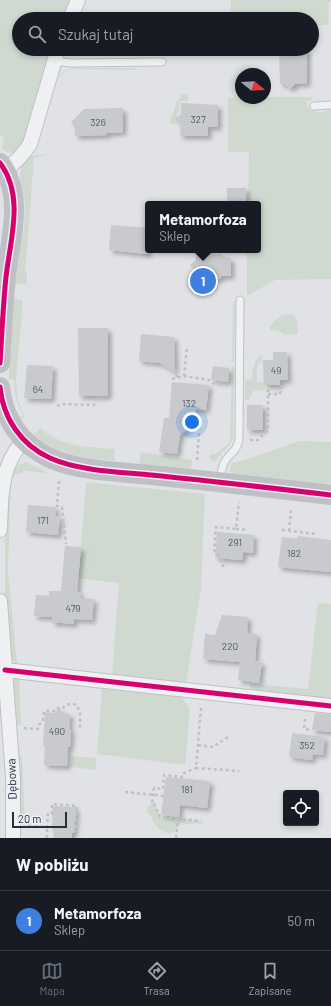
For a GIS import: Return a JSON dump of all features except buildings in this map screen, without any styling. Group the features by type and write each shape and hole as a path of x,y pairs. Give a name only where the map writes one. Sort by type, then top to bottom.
{"street":[{"path":"73,12 78,0"},
{"path":"0,363 6,276 14,220 14,202 11,186 2,166 14,164 30,144 56,56"},
{"path":"0,387 6,412 14,429 31,446 50,458 64,463 82,467 331,495"},
{"path":"0,530 2,488 5,475 15,452 31,446"},
{"name":"Dębowa","path":"0,601 13,778 12,838"},
{"path":"5,670 331,706"}],"lane":[{"path":"58,56 71,63 162,62"},
{"path":"314,106 331,105"},
{"path":"220,483 225,460 234,452 239,439 240,300"}],"path":[{"path":"184,376 187,347"},
{"path":"176,369 177,377"},
{"path":"172,379 184,376 209,380 212,383 222,384"},
{"path":"252,440 258,440 268,430 268,384"},
{"path":"268,394 280,394 282,384"},
{"path":"57,406 62,404 94,404 97,398 107,398"},
{"path":"198,454 200,421"},
{"path":"59,481 57,506 62,506 66,544"},
{"path":"236,529 239,499"},
{"path":"289,531 292,503"},
{"path":"223,567 223,560 214,550 216,527 248,530"},
{"path":"282,530 316,534"},
{"path":"21,728 38,729 43,720 44,711 54,711 57,708 62,708 70,704 76,705 80,710 80,728"},
{"path":"196,768 201,710"},
{"path":"305,716 304,729 311,730"},
{"path":"198,745 213,747 228,737"},
{"path":"200,821 160,817 154,804 152,804 154,788 163,789 164,775 182,778 182,774 196,768 239,772"},
{"path":"125,792 164,796"},
{"path":"47,838 48,813 52,813 52,804 77,806 76,832"},
{"path":"176,838 178,818"},
{"path":"25,826 47,827"}],"shaded area":[{"path":"0,0 73,0 67,12 12,12 12,56 51,56 33,118 23,143 17,151 8,152 2,149 4,138 0,135"},
{"path":"231,0 331,0 329,2 328,25 319,25 319,12 231,12"},
{"path":"70,68 135,68 138,70 71,69 57,77 40,135 54,78"},
{"path":"180,93 188,95 188,101 180,101 177,124 170,124 172,114 175,110 174,107 181,96"},
{"path":"271,97 311,97 312,100 307,101 307,104 311,110 322,112 331,110 331,279 275,280 247,296 247,253 261,253 261,201 248,201 249,152 228,152 228,98 235,98 235,104 271,104"},
{"path":"48,154 34,158 25,272 27,272 27,285 15,283 24,227 25,204 20,173 23,164 30,156"},
{"path":"13,296 19,300 23,300 16,382 18,400 24,415 27,415 22,419 19,417 23,415 16,400 14,380 9,379 9,354"},
{"path":"233,301 235,304 234,362 232,363"},
{"path":"284,314 294,315 297,320 298,334 285,335 277,330 271,330 269,328"},
{"path":"263,355 262,361 257,367 257,382 265,382 265,390 253,391 249,400 245,400 245,380 252,379 255,362"},
{"path":"232,366 234,367 233,438 216,461 211,460 211,454 216,454 230,442"},
{"path":"40,428 57,439 75,445 115,449 114,461 82,457 53,448 34,437 35,433"},
{"path":"299,441 331,442 331,486 235,476 230,472 231,463 245,460"},
{"path":"141,452 192,460 191,469 188,471 139,465"},
{"path":"26,462 50,474 23,470 23,474 21,472 11,477 8,571 17,664 10,659 5,594 5,529 8,481 17,466"},
{"path":"86,482 205,494 201,588 186,684 112,677 119,583 67,577 66,568 79,569"},
{"path":"318,603 331,604 331,701 250,693 250,684 308,689"},
{"path":"12,677 19,677 21,725 14,725"},
{"path":"102,689 181,697 190,709 185,765 97,754"},
{"path":"22,756 25,824 18,822 16,757"},
{"path":"72,756 96,758 96,770 71,767"},
{"path":"151,803 154,804 160,817 204,821 202,824 182,823 170,833 164,832 155,825 151,815 147,812 147,808"}],"cycle path":[{"path":"0,163 8,176 14,204 14,218 5,288 0,363"},
{"path":"0,387 9,420 22,438 30,446 50,458 61,462 74,466 99,470 331,495"},
{"path":"5,670 331,706"}],"place":[{"name":"Metamorfoza","path":"203,281"}]}
